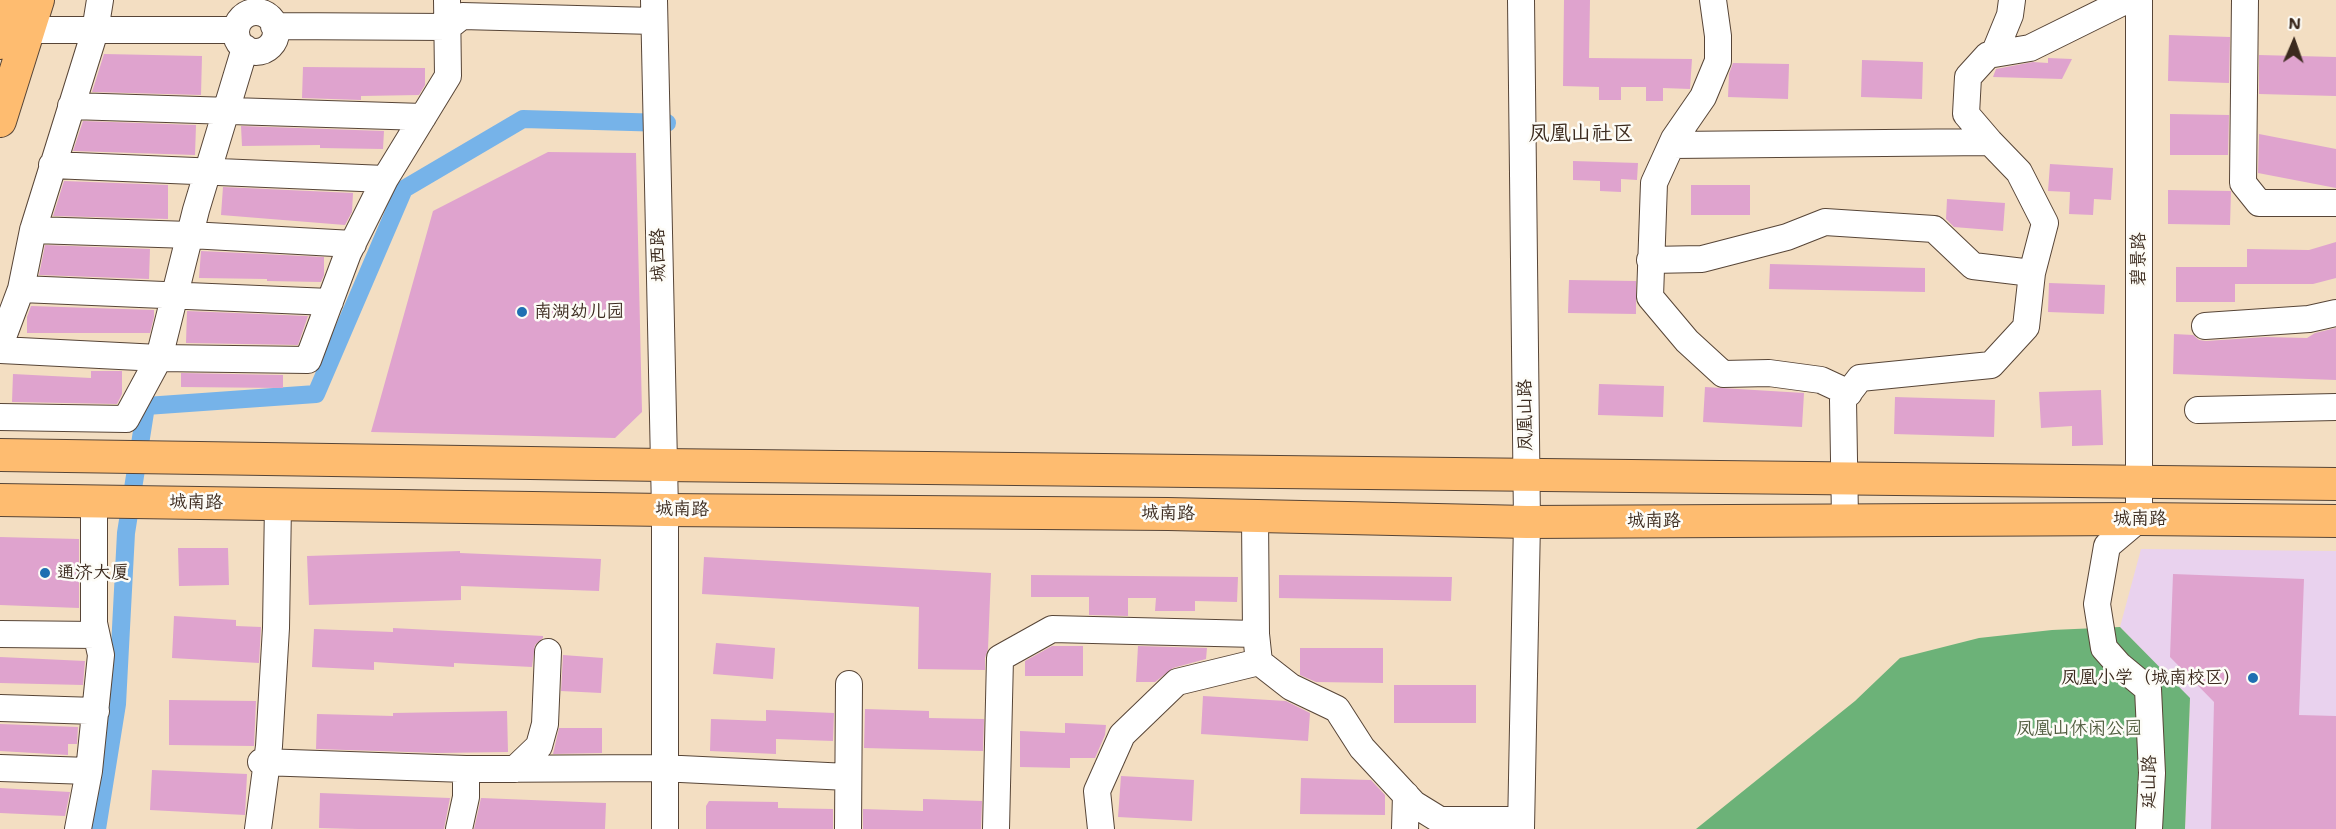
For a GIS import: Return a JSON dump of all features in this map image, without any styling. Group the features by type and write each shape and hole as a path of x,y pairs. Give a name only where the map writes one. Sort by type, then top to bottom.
{"main road":[{"path":"0,44 14,0"},
{"path":"0,121 38,0"},
{"name":"城南路","path":"0,455 2336,484"},
{"name":"城南路","path":"0,500 1527,522 1845,519 2336,521"}],"street":[{"path":"0,345 21,289 33,230 95,31 100,0"},
{"path":"0,350 159,358 308,360 353,244 385,179 448,76 447,0"},
{"name":"凤凰山路","path":"1521,0 1527,474 1521,825"},
{"path":"1713,0 1718,36 1718,61 1703,97 1672,145 1654,183 1650,297 1687,341 1723,374 1768,373 1821,380 1849,393"},
{"path":"1994,54 2010,15 2012,0"},
{"path":"1845,519 1843,400 1860,378 1991,365 2026,327 2032,273 2045,223 2019,171 1966,114 1968,76 1988,55 2030,48 2127,0"},
{"name":"碧景路","path":"2139,0 2139,519"},
{"path":"2245,0 2242,183 2259,203 2336,203"},
{"path":"0,417 126,419 159,358 190,235 227,109 243,17 263,13 448,27 462,16 654,11"},
{"name":"城西路","path":"654,11 664,510 665,829"},
{"path":"29,30 95,31 241,39 258,51 265,49 274,39 263,13"},
{"path":"71,106 227,109 423,117"},
{"path":"1672,145 1990,142"},
{"path":"52,165 385,179"},
{"path":"1650,260 1702,259 1787,237 1825,222 1934,229 1973,266 2032,273"},
{"path":"33,230 190,235 353,244"},
{"path":"21,289 330,302"},
{"path":"2205,326 2309,319 2336,313"},
{"path":"2198,410 2336,406"},
{"path":"78,829 89,771 100,655 94,623 94,500"},
{"path":"258,829 276,628 279,504"},
{"path":"1255,517 1256,634 1259,662 1291,687 1337,709 1362,748 1414,804 1440,820 1521,825"},
{"name":"延山路","path":"2139,519 2107,546 2097,604 2104,648 2148,689 2152,773 2150,829"},
{"path":"996,829 1000,658 1052,629 1256,634"},
{"path":"0,634 96,635"},
{"path":"515,769 539,746 545,724 548,652"},
{"path":"1101,829 1097,791 1122,735 1177,682 1259,662"},
{"path":"848,829 849,684"},
{"path":"0,708 96,711"},
{"path":"264,763 466,769 664,768 848,777"},
{"path":"0,768 89,771"},
{"path":"459,829 466,796 466,769"},
{"path":"1405,829 1406,795"}],"shaded area":[{"name":"凤凰小学（城南校区）","path":"2141,549 2336,551 2336,829 2185,829 2190,699 2120,627"}],"green space":[{"name":"凤凰山休闲公园","path":"2120,627 2190,698 2185,829 1696,829 1855,701 1900,658 1979,638 2052,630"}],"building":[{"path":"1564,0 1590,0 1589,58 1692,59 1690,89 1663,88 1663,101 1646,101 1646,87 1621,87 1621,100 1599,100 1599,87 1563,86"},
{"path":"2169,35 2230,37 2229,83 2168,81"},
{"path":"104,54 202,56 201,95 92,92"},
{"path":"2259,55 2336,57 2336,96 2259,94"},
{"path":"2048,58 2072,59 2062,79 1993,77 1996,69 2033,62 2048,63"},
{"path":"1862,60 1923,62 1922,99 1861,97"},
{"path":"1733,63 1789,64 1788,99 1728,97 1729,74"},
{"path":"303,67 425,68 425,85 419,95 361,96 361,100 302,98"},
{"path":"2170,114 2229,115 2228,155 2170,155"},
{"path":"83,121 196,125 195,155 73,151"},
{"path":"241,126 384,131 383,149 320,148 320,145 242,146"},
{"path":"2259,134 2336,149 2336,188 2258,173"},
{"name":"南湖幼儿园","path":"548,152 636,153 642,412 615,438 371,432 433,211"},
{"path":"1573,161 1638,163 1637,180 1621,179 1621,192 1600,191 1600,181 1573,180"},
{"path":"2050,164 2113,168 2111,200 2094,199 2093,215 2069,214 2070,192 2048,191"},
{"path":"64,181 168,185 168,219 53,216"},
{"path":"1691,185 1750,185 1750,215 1691,215"},
{"path":"223,187 353,193 352,212 345,225 221,215"},
{"path":"2168,190 2231,191 2230,225 2168,224"},
{"path":"1947,199 2005,203 2003,231 1954,227 1946,219"},
{"path":"2336,242 2336,278 2313,284 2235,284 2235,302 2176,302 2176,267 2247,267 2247,249 2309,250"},
{"path":"45,245 150,249 149,279 39,275"},
{"path":"201,251 324,257 324,275 321,282 199,278"},
{"path":"1770,264 1925,268 1925,292 1769,289"},
{"path":"1569,280 1636,281 1636,314 1568,313"},
{"path":"2049,283 2105,285 2104,314 2048,312"},
{"path":"31,306 154,310 154,317 150,333 27,333 27,317"},
{"path":"187,311 308,316 298,345 186,343"},
{"path":"2336,328 2336,380 2173,374 2174,334 2193,335 2199,340 2206,341 2266,337 2307,338 2315,333"},
{"path":"91,371 122,371 122,394 117,404 12,402 13,374 91,378"},
{"path":"181,373 283,375 283,388 181,387"},
{"path":"1599,384 1664,386 1663,417 1598,415"},
{"path":"1705,387 1804,393 1802,427 1703,422"},
{"path":"2101,390 2103,445 2072,446 2072,426 2041,428 2039,392"},
{"path":"1895,397 1995,400 1994,437 1894,434"},
{"name":"通济大厦","path":"0,537 79,539 79,608 0,605"},
{"path":"178,548 228,548 229,585 179,586"},
{"path":"460,551 460,553 601,559 599,591 461,586 461,600 309,605 307,556"},
{"path":"704,557 991,573 985,670 918,669 919,607 702,594"},
{"name":"凤凰小学（城南校区）","path":"2173,574 2304,579 2299,715 2336,716 2336,829 2211,829 2214,702 2170,657"},
{"path":"1031,575 1238,577 1237,602 1195,601 1195,611 1155,611 1156,598 1128,598 1128,616 1089,615 1089,597 1031,597"},
{"path":"1279,575 1452,577 1451,601 1279,598"},
{"path":"174,616 236,620 236,626 261,627 259,663 172,658"},
{"path":"393,628 543,636 543,638 535,645 532,667 454,663 454,667 374,662 374,670 312,667 314,629 393,632"},
{"path":"716,643 775,648 773,679 713,674"},
{"path":"1052,646 1083,646 1083,676 1025,676 1025,661"},
{"path":"1138,646 1207,648 1206,659 1173,668 1155,682 1136,682"},
{"path":"1300,648 1383,648 1383,683 1316,682 1300,675"},
{"path":"563,655 603,658 601,693 561,691"},
{"path":"0,657 85,661 83,685 0,683"},
{"path":"1394,685 1476,685 1476,723 1394,723"},
{"path":"1203,696 1286,701 1310,713 1308,741 1201,734"},
{"path":"169,700 256,701 254,746 169,745"},
{"path":"865,709 929,711 929,718 984,719 983,751 864,748"},
{"path":"766,710 834,713 833,741 776,739 776,754 710,751 711,719 766,721"},
{"path":"507,711 508,752 438,753 316,749 317,714 393,716 393,713"},
{"path":"1065,723 1106,725 1105,735 1095,758 1070,758 1070,768 1020,767 1020,731 1065,733"},
{"path":"0,724 78,727 77,744 68,744 68,755 0,751"},
{"path":"559,728 602,728 602,753 553,754"},
{"path":"152,770 247,774 245,815 150,810"},
{"path":"1121,776 1194,780 1192,821 1118,817"},
{"path":"1301,778 1371,780 1385,795 1385,815 1300,814"},
{"path":"0,788 70,792 65,816 0,813"},
{"path":"320,793 450,798 444,829 319,828"},
{"path":"481,798 606,803 605,829 474,829"},
{"path":"923,799 982,801 981,829 863,829 863,809 923,811"},
{"path":"709,801 778,802 778,808 833,809 833,829 706,829 706,806"}],"waterway":[{"path":"97,829 117,704 126,533 146,406 316,394 404,189 523,119 667,123"}],"place":[{"name":"南湖幼儿园","path":"522,312"},
{"name":"通济大厦","path":"45,573"},
{"name":"凤凰小学（城南校区）","path":"2253,678"}],"district":[{"name":"凤凰山社区","path":"1581,135"}]}
